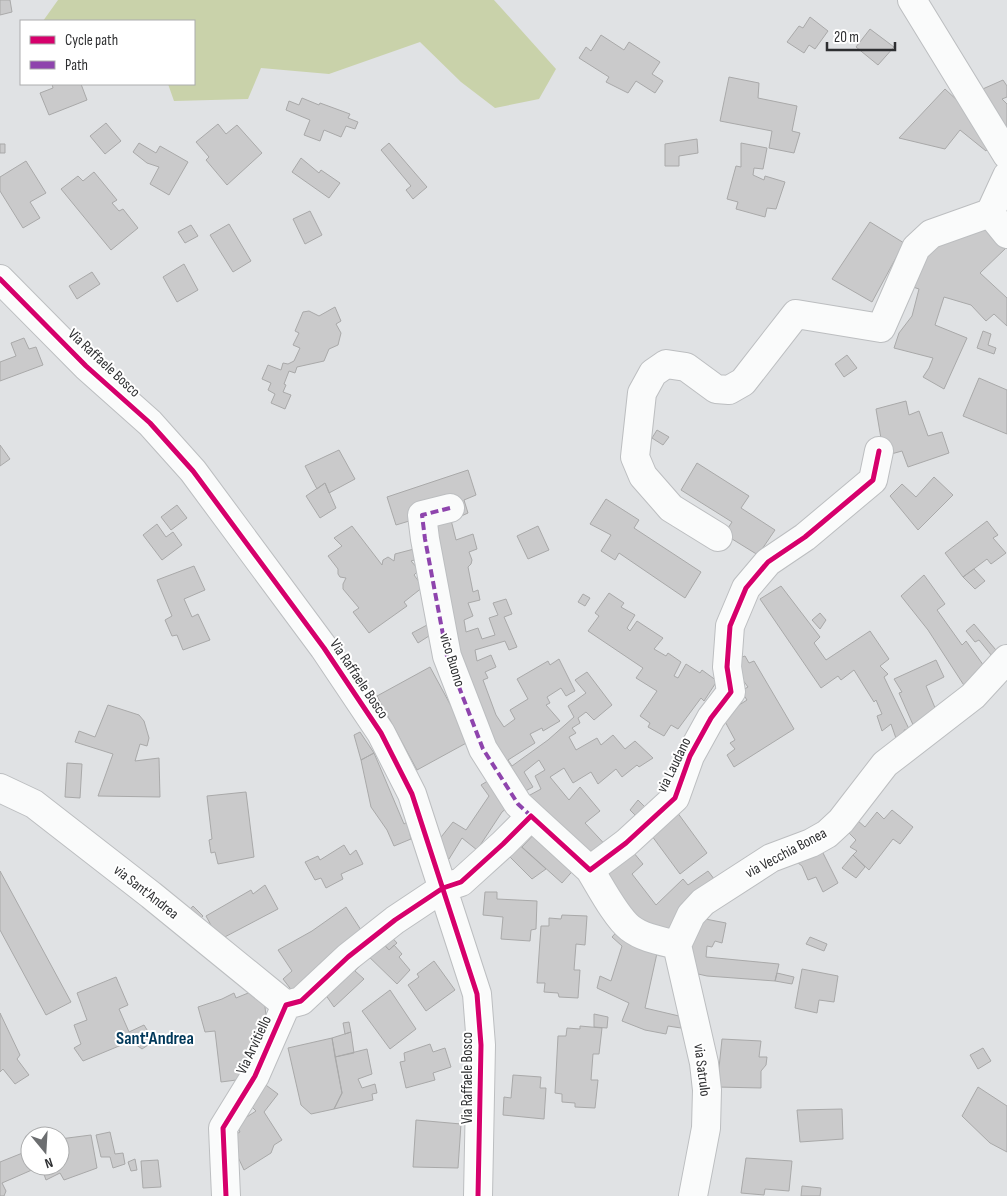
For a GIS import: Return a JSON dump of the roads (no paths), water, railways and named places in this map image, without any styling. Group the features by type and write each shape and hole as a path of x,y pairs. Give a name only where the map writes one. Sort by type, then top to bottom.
{"street":[{"path":"912,0 1007,155"},
{"path":"718,537 672,508 644,476 635,457 642,394 653,373 666,364 686,367 716,389 729,390 743,382 796,314 881,328 916,248 931,234 990,213 1007,176"},
{"path":"990,213 1007,234"},
{"name":"Via Raffaele Bosco","path":"0,279 86,366 150,423 193,471 324,648 381,733 412,794 477,994 481,1045 478,1196"},
{"name":"via Laudano","path":"590,870 626,843 675,798 690,756 711,718 730,692 727,666 730,626 746,588 768,562 805,537 873,480 879,451"},
{"name":"vico Buono","path":"450,508 422,515 447,656 483,749 518,804 531,816"},
{"name":"via Vecchia Bonea","path":"677,945 684,928 703,902 771,858 811,843 827,834 841,821 885,764 973,696 1007,659"},
{"name":"via Sant'Andrea","path":"0,788 34,804 261,983 286,1006"},
{"path":"444,888 461,882 531,816 590,870 622,920 630,928 648,937 677,945"},
{"name":"Via Arvitiello","path":"226,1196 222,1128 255,1076 286,1006 302,1001 356,951 395,920 444,888"},
{"name":"via Satrulo","path":"677,945 704,1063 706,1090 706,1128 693,1196"}],"district":[{"name":"Sant'Andrea","path":"155,1038"}]}
